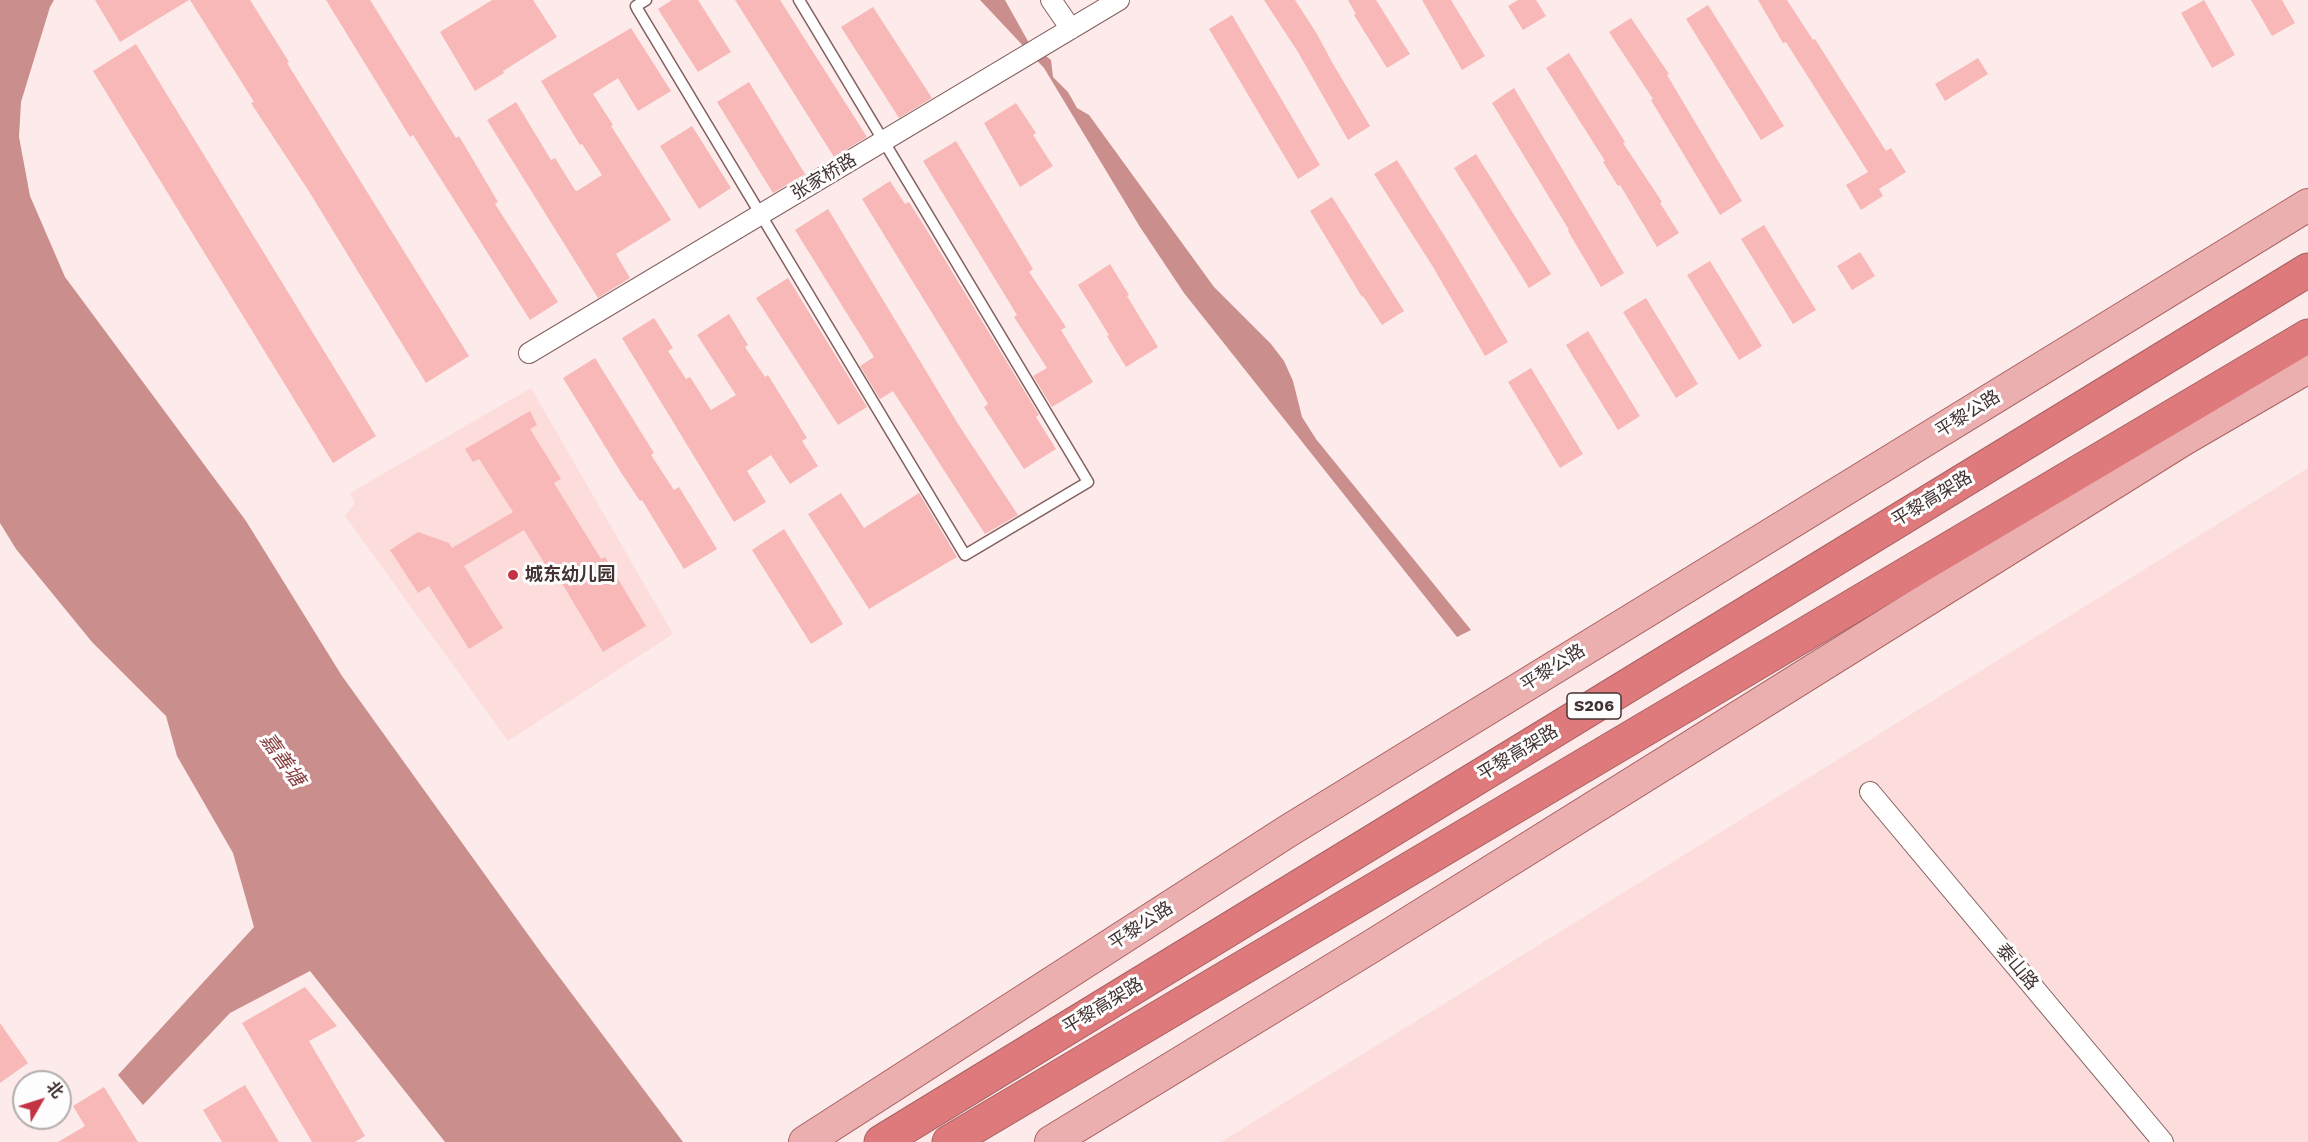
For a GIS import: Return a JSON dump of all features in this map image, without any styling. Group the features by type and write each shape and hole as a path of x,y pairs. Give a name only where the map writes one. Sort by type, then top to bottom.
{"highway":[{"name":"平黎高架路","path":"881,1142 2308,270"},
{"name":"S206","path":"949,1142 2308,336"}],"main road":[{"name":"平黎公路","path":"805,1142 1288,831 2308,205"},
{"path":"1051,1142 1382,940 2184,439 2308,367"}],"street":[{"path":"1051,0 1071,29"},
{"name":"张家桥路","path":"529,353 1119,0"},
{"name":"泰山路","path":"1870,792 2163,1142"}],"lane":[{"path":"646,0 636,6 965,555 1088,482 799,0"}],"shaded area":[{"name":"城东幼儿园","path":"531,388 673,634 508,741 345,516 355,503 350,493"},
{"path":"2308,468 2308,1142 1221,1142"}],"water":[{"name":"嘉善塘","path":"0,0 54,0 21,102 19,137 30,196 65,277 246,521 342,676 542,954 683,1142 445,1142 310,971 230,1013 143,1105 118,1075 254,927 233,853 177,756 166,716 92,642 16,549 0,523"},
{"path":"980,0 1005,0 1029,43 1051,60 1053,77 1068,92 1077,108 1089,115 1214,287 1271,344 1284,361 1293,381 1302,417 1316,439 1471,630 1457,637 1184,293 1140,227 1044,68"}],"building":[{"path":"95,0 189,0 120,42"},
{"path":"190,0 250,0 469,356 426,383 310,193 251,103 254,102"},
{"path":"326,0 370,0 456,138 459,136 498,202 495,204 558,302 530,320 413,135 410,137"},
{"path":"492,0 533,0 557,37 475,91 440,32"},
{"path":"672,0 698,0 731,52 698,72 658,9"},
{"path":"735,0 780,0 867,137 834,157"},
{"path":"1264,0 1295,0 1370,126 1348,140 1298,52"},
{"path":"1348,0 1376,0 1410,54 1387,68 1354,15 1356,14"},
{"path":"1422,0 1451,0 1485,56 1462,70"},
{"path":"1518,0 1536,0 1546,16 1523,30 1508,6"},
{"path":"1758,0 1787,0 1813,40 1815,39 1886,151 1891,148 1906,172 1879,189 1883,196 1861,210 1846,185 1868,172 1786,42 1783,43"},
{"path":"2204,0 2235,55 2212,68 2181,13"},
{"path":"2251,0 2282,0 2295,23 2272,36"},
{"path":"1708,5 1784,126 1761,140 1686,19"},
{"path":"873,7 932,98 899,118 841,27"},
{"path":"1232,15 1320,165 1298,179 1209,29"},
{"path":"1631,18 1669,74 1667,75 1742,201 1720,215 1651,100 1653,99 1609,32"},
{"path":"631,28 671,91 638,111 618,78 593,94 671,220 616,254 630,278 598,298 487,120 516,102 551,160 555,158 577,191 602,175 582,144 580,145 541,81"},
{"path":"136,44 376,436 333,463 93,71"},
{"path":"1569,53 1679,233 1657,247 1546,68"},
{"path":"1978,58 1988,74 1945,101 1935,84"},
{"path":"749,82 805,174 773,193 717,102"},
{"path":"1514,88 1624,273 1601,287 1492,103"},
{"path":"1016,103 1036,133 1033,135 1053,166 1020,187 984,123"},
{"path":"692,126 731,188 699,209 660,146"},
{"path":"956,141 1033,269 1029,272 1066,327 1061,330 1093,382 1052,407 1033,376 1047,368 1014,317 1017,315 923,161"},
{"path":"1476,154 1551,274 1529,288 1454,168"},
{"path":"1397,160 1508,342 1485,356 1433,267 1374,174"},
{"path":"890,181 905,204 909,202 928,232 1039,415 1036,417 1056,449 1024,469 984,407 988,404 862,199"},
{"path":"1332,197 1404,311 1382,325 1362,297 1310,211"},
{"path":"828,209 958,424 1018,515 985,534 893,391 880,399 860,366 874,357 795,230"},
{"path":"1764,225 1816,310 1793,324 1741,239"},
{"path":"1860,252 1875,276 1852,290 1837,266"},
{"path":"1710,261 1762,346 1739,360 1687,275"},
{"path":"1110,264 1158,347 1126,367 1078,285"},
{"path":"788,278 867,407 838,425 756,298"},
{"path":"1646,298 1698,384 1676,398 1623,312"},
{"path":"729,314 748,345 745,347 765,377 768,375 807,438 802,441 818,466 790,484 771,455 747,471 766,502 734,522 622,338 654,318 673,348 668,351 686,379 690,377 711,410 736,395 697,335"},
{"path":"1588,331 1640,416 1618,430 1566,345"},
{"path":"595,358 654,453 651,455 674,490 679,487 717,549 684,569 563,378"},
{"path":"1531,368 1583,454 1560,468 1508,382"},
{"path":"530,411 537,425 530,429 561,479 554,483 601,559 605,557 646,626 603,652 560,580 556,582 524,530 464,566 503,628 469,649 429,586 418,593 390,550 418,532 449,543 452,548 513,512 479,459 473,462 465,449"},
{"path":"841,493 864,528 919,493 957,557 869,609 808,514"},
{"path":"784,529 843,624 811,644 752,550"},
{"path":"305,987 337,1026 309,1041 365,1136 355,1142 312,1142 242,1023"},
{"path":"0,1023 28,1063 18,1070 12,1070 12,1074 0,1083"},
{"path":"245,1085 279,1142 222,1142 203,1110"},
{"path":"104,1087 138,1142 58,1142 85,1126 73,1106"}],"place":[{"name":"城东幼儿园","path":"513,575"}]}
